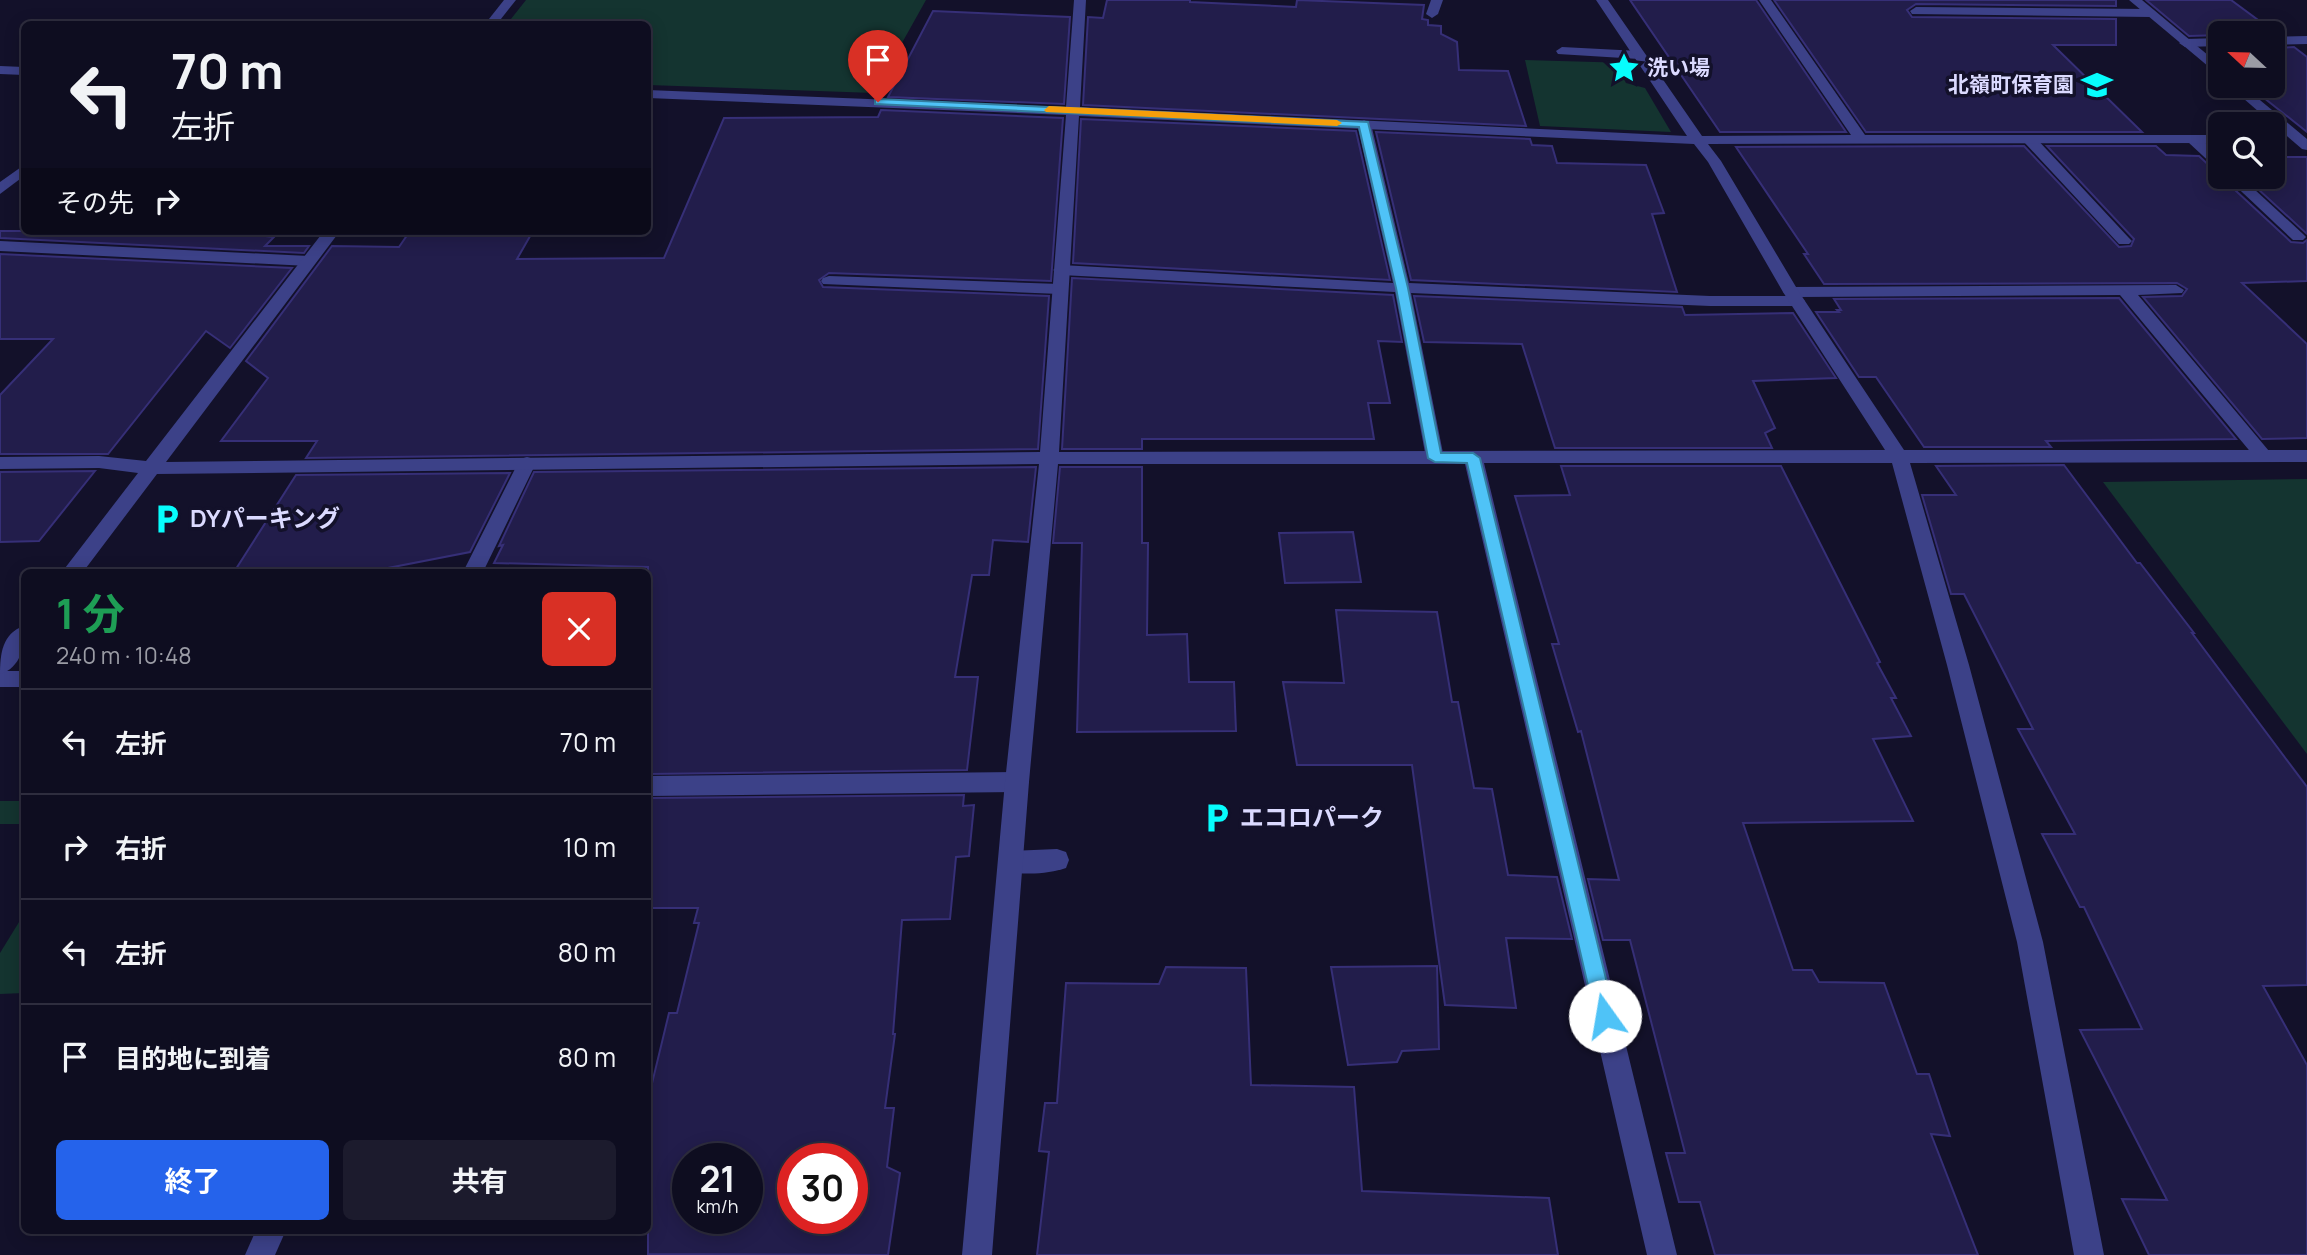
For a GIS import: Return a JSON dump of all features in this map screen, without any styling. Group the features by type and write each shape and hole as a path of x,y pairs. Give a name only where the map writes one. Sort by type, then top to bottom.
{"street":[{"path":"493,21 510,0"},
{"path":"977,1255 1013,862 1017,782 1047,458 1052,429 1080,0"},
{"path":"1432,14 1437,0"},
{"path":"1602,0 1696,140 1714,161 1794,296 1900,459 1958,665 2030,942 2089,1255"},
{"path":"1765,0 1861,140"},
{"path":"2135,0 2208,62"},
{"path":"1916,11 2150,13"},
{"path":"2286,41 2307,40"},
{"path":"2185,43 2208,43"},
{"path":"1562,51 1639,55"},
{"path":"0,70 21,71"},
{"path":"651,94 1696,140 2208,139"},
{"path":"2249,98 2302,142"},
{"path":"1364,124 1402,288 1435,458"},
{"path":"2029,139 2124,241"},
{"path":"2193,139 2208,153"},
{"path":"0,190 21,172"},
{"path":"2246,189 2298,237"},
{"path":"74,569 329,235"},
{"path":"0,246 309,261"},
{"path":"1061,270 1710,301 1794,296 2176,290"},
{"path":"829,281 1060,289"},
{"path":"2125,290 2266,457"},
{"path":"0,463 99,462 152,468 1047,458 1900,459 2307,456"},
{"path":"1473,458 1662,1255"},
{"path":"474,569 527,463"},
{"path":"0,666 21,638"},
{"path":"0,679 21,679"},
{"path":"651,786 1017,782"},
{"path":"1013,862 1057,860"},
{"path":"260,1255 269,1234"}],"green space":[{"path":"526,0 926,0 874,93 651,85 651,21 509,21"},
{"path":"1525,60 1630,63 1620,72 1626,83 1645,88 1671,132 1540,126"},
{"path":"2307,479 2307,754 2103,482"},
{"path":"0,801 21,801 21,824 0,824"},
{"path":"21,919 21,993 0,994 0,953"}],"building":[{"path":"1107,0 1190,0 1296,7 1297,0 1424,5 1422,19 1428,20 1428,25 1441,26 1441,34 1457,42 1459,70 1508,71 1526,126 1083,105 1088,17 1103,18"},
{"path":"1630,0 1756,0 1846,132 1720,132"},
{"path":"1774,0 2116,0 2116,6 1916,4 1907,10 1912,17 2116,19 2116,45 2053,45 2142,132 1866,132"},
{"path":"2146,0 2231,0 2259,21 2208,21 2208,35 2189,36"},
{"path":"933,11 1070,17 1064,104 888,97"},
{"path":"2286,47 2294,47 2307,57 2307,132 2264,98 2286,98"},
{"path":"881,110 1063,118 1051,281 829,273 819,280 823,287 1049,296 1038,449 306,458 317,441 221,441 268,378 246,361 332,246 399,247 407,235 531,235 517,259 664,258 724,118 878,117"},
{"path":"1081,119 1356,131 1390,280 1073,263"},
{"path":"1376,132 1530,139 1532,145 1552,146 1557,163 1646,165 1664,213 1652,214 1677,292 1411,280"},
{"path":"2024,146 2119,247 2131,246 2134,239 2047,146 2156,146 2166,155 2199,156 2208,164 2208,189 2234,189 2291,242 2303,243 2307,240 2307,281 2242,283 2307,344 2307,438 2262,439 2143,297 2182,296 2187,289 2177,283 1824,284 1804,254 1808,254 1736,147"},
{"path":"2285,157 2307,157 2307,234 2258,189 2285,189"},
{"path":"0,231 21,231 21,235 266,235 274,237 265,246 309,246 304,253 0,238"},
{"path":"0,254 292,268 230,348 206,331 108,454 0,454 0,395 53,339 0,339"},
{"path":"1072,278 1393,295 1402,342 1378,341 1390,403 1368,403 1374,439 1142,439 1142,449 1062,449"},
{"path":"1414,296 1682,307 1685,315 1793,313 1836,378 1753,381 1775,428 1765,433 1772,448 1555,448 1522,344 1424,342"},
{"path":"2119,298 2236,439 2046,441 2051,447 1924,447 1876,377 1859,377 1816,312 1839,312 1837,310 1841,310 1834,299"},
{"path":"2064,465 2137,563 2140,563 2194,633 2307,787 2307,985 2263,986 2307,1065 2307,1255 2149,1255 2122,1199 2167,1200 2080,1030 2142,1029 2084,907 2080,907 2042,834 2075,834 2018,729 2033,729 1964,594 1951,594 1922,495 1956,495 1936,466"},
{"path":"1561,466 1781,466 1880,662 1877,663 1896,698 1891,698 1911,736 1873,739 1913,821 1743,823 1793,970 1812,970 1819,982 1884,983 1917,1074 1929,1074 1950,1136 1931,1134 1978,1255 1715,1255 1700,1202 1679,1202 1666,1153 1685,1153 1630,940 1603,940 1588,879 1619,880 1581,731 1578,732 1552,644 1559,644 1515,496 1570,495"},
{"path":"1036,467 1028,542 993,540 989,575 972,575 955,677 978,677 967,770 651,774 651,569 494,563 503,545 499,546 534,472"},
{"path":"1060,467 1142,467 1142,543 1148,543 1147,635 1187,634 1189,682 1234,682 1236,731 1077,732 1082,543 1053,543"},
{"path":"95,471 39,541 0,542 0,472"},
{"path":"510,473 470,552 383,569 236,569 296,475"},
{"path":"1353,532 1361,582 1285,583 1279,533"},
{"path":"1336,610 1437,612 1452,702 1458,702 1474,788 1492,789 1508,875 1557,877 1572,939 1506,938 1516,1008 1445,1005 1412,765 1297,765 1283,682 1344,683"},
{"path":"964,795 963,806 974,805 969,856 956,857 950,919 902,920 895,1034 885,1108 894,1108 887,1167 900,1173 888,1255 648,1254 648,1234 651,1234 651,1088 669,1013 677,1013 699,923 694,923 698,908 651,908 651,798"},
{"path":"1437,966 1439,1049 1402,1051 1397,1062 1348,1065 1331,967"},
{"path":"1166,967 1246,968 1251,1085 1354,1087 1362,1191 1549,1198 1558,1255 1037,1255 1049,1152 1039,1151 1045,1103 1057,1103 1066,983 1159,984"}],"slow traffic":[{"path":"1049,110 1337,123"}],"place":[{"name":"洗い場","path":"1624,68"},
{"name":"北嶺町保育園","path":"2097,85"},
{"name":"DYパーキング","path":"167,519"},
{"name":"エコロパーク","path":"1217,818"}],"route":[{"path":"878,102 1364,124 1402,288 1435,458 1473,458 1605,1016"}]}
